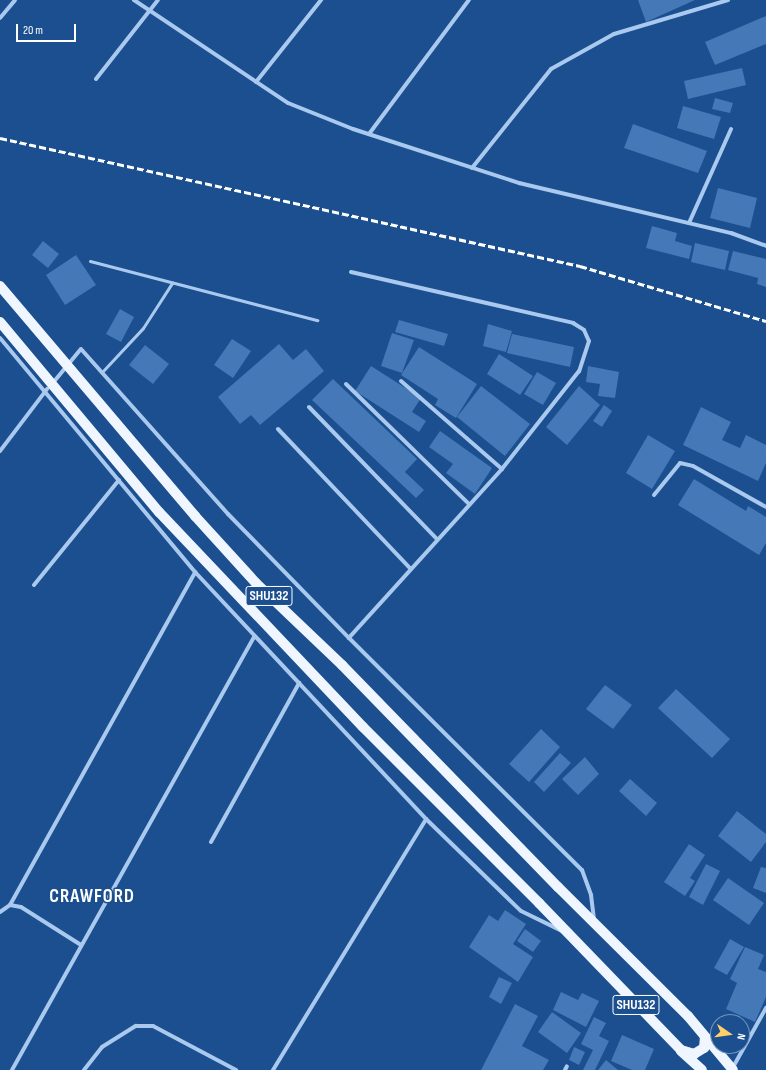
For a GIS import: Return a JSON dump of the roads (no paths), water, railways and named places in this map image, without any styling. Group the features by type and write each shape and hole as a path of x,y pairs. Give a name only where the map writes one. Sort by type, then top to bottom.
{"main road":[{"name":"SHU132","path":"0,286 195,516 256,584 342,665 558,887 594,920 705,1037 733,1070"},
{"name":"SHU132","path":"0,322 159,512 363,727 539,903 681,1050"},
{"path":"681,1050 694,1054 704,1048 705,1037"},
{"path":"681,1050 702,1070"}],"street":[{"path":"0,18 15,0"},
{"path":"134,0 288,103 369,134 519,183 689,223 766,246"},
{"path":"96,79 158,0"},
{"path":"256,82 321,0"},
{"path":"369,134 469,0"},
{"path":"472,168 551,69 614,34 728,0"},
{"path":"689,223 731,129"},
{"path":"349,638 410,568 502,469 579,370 589,341 584,330 573,323 351,272"},
{"path":"0,338 46,391 195,572 426,819 521,911 568,933"},
{"path":"0,451 46,391 81,349 228,514 349,638 582,870 591,895 594,920"},
{"path":"401,381 502,469"},
{"path":"346,384 469,504"},
{"path":"309,407 437,539"},
{"path":"278,429 410,568"},
{"path":"654,495 680,463 693,466 766,506"},
{"path":"34,586 119,480"},
{"path":"0,912 10,905 195,572"},
{"path":"12,1070 255,636"},
{"path":"211,842 299,683"},
{"path":"273,1070 426,819"},
{"path":"10,905 21,907 82,944"},
{"path":"733,1070 766,1008"},
{"path":"84,1070 102,1047 136,1026 148,1026 236,1070"}],"lane":[{"path":"90,261 317,320"},
{"path":"102,372 143,328 172,283"}],"railway":[{"path":"0,138 580,266 766,321"}],"district":[{"name":"CRAWFORD","path":"92,897"}]}
